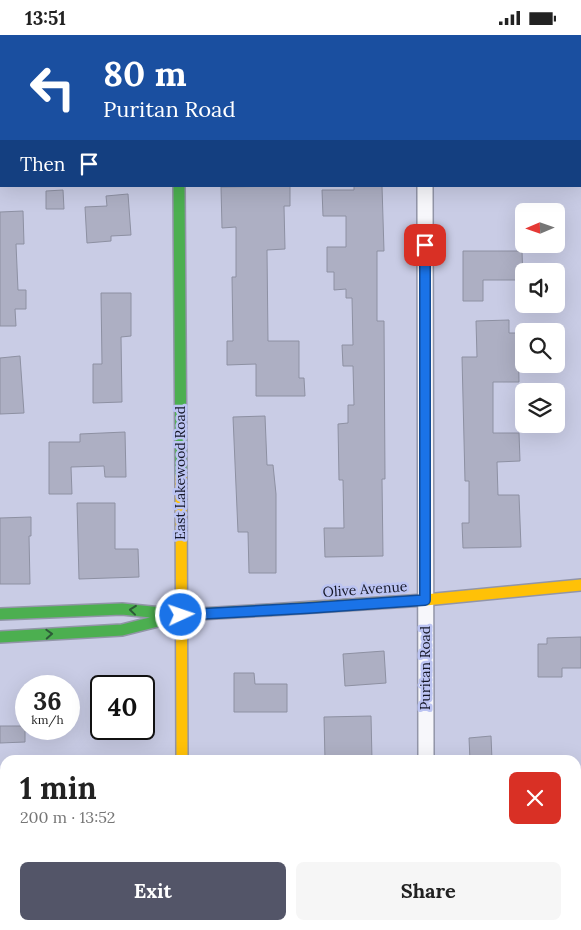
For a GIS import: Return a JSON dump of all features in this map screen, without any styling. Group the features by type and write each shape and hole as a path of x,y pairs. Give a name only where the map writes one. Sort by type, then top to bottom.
{"street":[{"name":"East Lakewood Road","path":"179,187 182,755"},
{"name":"Puritan Road","path":"425,187 426,755"},
{"name":"Olive Avenue","path":"0,614 122,609 181,615 425,600 581,585"},
{"name":"Olive Avenue","path":"0,637 122,630 181,615"}],"building":[{"path":"221,187 290,187 290,206 284,206 285,249 267,250 268,341 299,341 299,378 304,378 305,396 256,396 256,364 227,365 227,341 233,341 232,277 236,277 236,227 222,228"},
{"path":"354,187 382,187 384,251 377,251 377,321 384,321 385,479 382,479 383,556 325,557 324,528 344,528 343,480 339,480 338,424 348,423 348,405 354,405 353,366 343,366 342,345 353,345 352,298 346,298 346,289 334,290 334,272 327,272 327,247 346,247 346,216 323,216 322,190 354,190"},
{"path":"63,190 64,209 46,209 46,191"},
{"path":"128,194 131,235 111,236 111,241 87,243 85,207 107,206 106,196"},
{"path":"23,211 24,244 16,244 18,290 26,290 26,309 15,309 16,326 0,326 0,212"},
{"path":"463,251 515,251 515,253 522,253 522,263 515,263 515,280 483,280 483,301 463,301"},
{"path":"101,293 131,293 131,336 121,337 122,402 93,403 93,364 102,364"},
{"path":"509,320 509,333 515,333 515,373 519,373 519,382 493,382 493,433 519,433 520,461 497,462 498,495 519,495 521,547 463,548 462,523 469,523 469,481 465,481 462,357 477,357 476,321"},
{"path":"20,356 24,413 0,414 0,358"},
{"path":"265,416 267,465 273,465 276,494 276,573 249,573 248,532 238,532 233,417"},
{"path":"125,432 126,477 105,477 104,466 71,467 72,494 49,494 49,442 80,442 80,434"},
{"path":"77,503 115,503 115,549 138,549 139,577 79,579"},
{"path":"31,517 31,536 29,536 30,584 0,584 0,518"},
{"path":"581,637 581,668 562,668 562,677 538,677 538,644 547,644 547,638"},
{"path":"384,651 386,683 345,686 343,654"},
{"path":"234,673 254,673 255,684 287,684 287,712 234,712"},
{"path":"371,716 372,755 325,755 324,717"},
{"path":"0,726 15,726 15,740 25,740 25,742 0,743"},
{"path":"491,736 492,755 470,755 469,738"}],"traffic: fast":[{"path":"179,187 181,476"},
{"path":"0,614 122,609 181,615 269,610"},
{"path":"0,637 122,630 166,619"}],"traffic: slow":[{"path":"181,476 182,755"},
{"path":"269,610 425,600 581,585"}],"route":[{"path":"181,615 425,600 425,245"}]}
